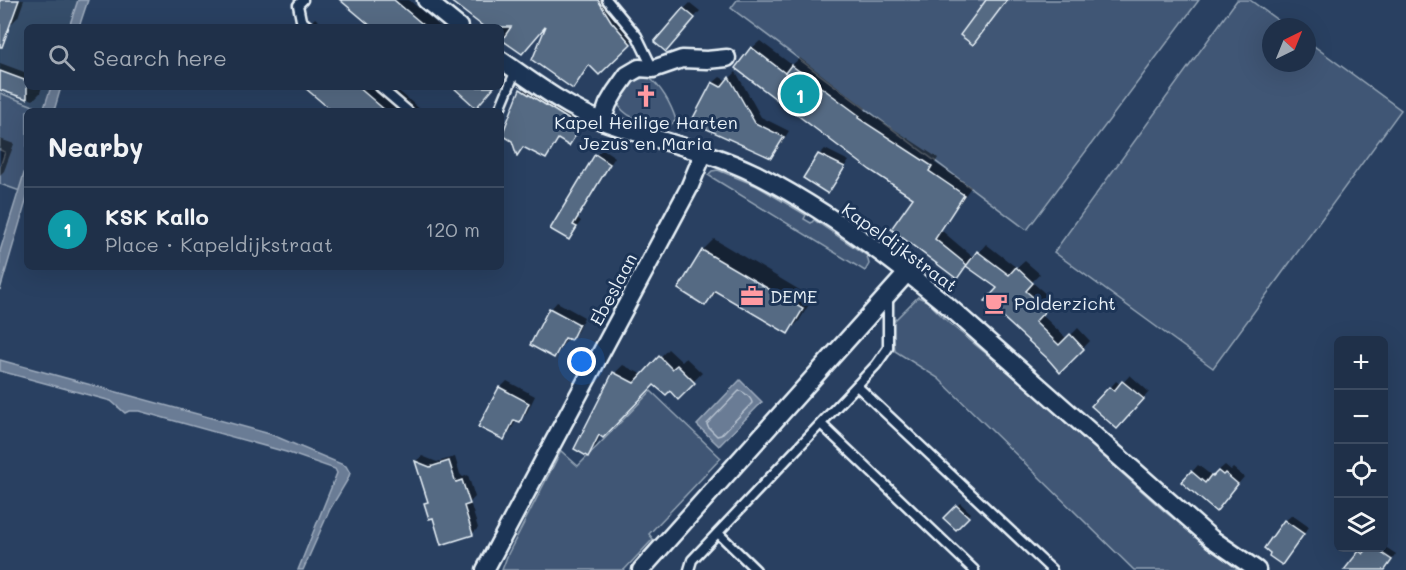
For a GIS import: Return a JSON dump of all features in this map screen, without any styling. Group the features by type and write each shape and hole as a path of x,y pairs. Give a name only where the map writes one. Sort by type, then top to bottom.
{"street":[{"path":"426,0 455,24"},
{"path":"602,121 608,104 627,75 639,68 653,69 682,59 727,58"},
{"name":"Kapeldijkstraat","path":"504,62 582,112 602,121 704,152 756,174 857,236 908,272 1212,539 1257,570"},
{"name":"Ebeslaan","path":"485,570 689,188 704,152"},
{"path":"641,570 908,272"}],"lane":[{"path":"303,0 298,5 301,20 306,24"},
{"path":"607,0 637,36 653,69"},
{"path":"500,108 516,70"},
{"path":"384,90 404,108"},
{"path":"689,570 692,560 876,365 888,348 888,294"},
{"path":"857,386 1052,570"},
{"path":"821,424 974,570"},
{"path":"718,533 756,570"}],"shaded area":[{"path":"0,0 80,0 72,24 24,24 24,90 50,90 45,108 39,108 0,93"},
{"path":"737,0 1199,0 1027,230 731,8"},
{"path":"1237,0 1250,0 1275,18 1262,18 1262,72 1316,72 1316,48 1401,110 1213,368 1054,252"},
{"path":"648,77 661,90 674,114 676,120 668,127 632,117 617,102 629,85"},
{"path":"0,93 39,108 24,108 24,178 20,191 0,184 0,167 5,152 0,150"},
{"path":"718,170 757,186 806,215 804,219 811,223 814,220 867,256 869,264 865,271 708,175"},
{"path":"918,297 927,301 949,323 1023,384 1164,511 1238,570 1134,570 938,378 895,351 892,323"},
{"path":"651,391 721,458 649,534 653,539 624,570 502,570 561,451 578,466"}],"water":[{"path":"78,0 88,0 80,24 70,24"},
{"path":"50,90 60,90 55,108 44,108"},
{"path":"24,174 24,208 0,290 0,251"},
{"path":"0,360 270,434 346,466 350,473 348,479 330,509 303,570 298,570 337,473 335,469 286,452 139,411 125,413 111,401 0,371"},
{"path":"740,380 762,402 719,446 697,425"}],"building":[{"path":"0,0 19,0 2,47 0,47"},
{"path":"340,0 394,0 422,24 368,24"},
{"path":"449,0 598,0 611,21 631,44 599,75 589,65 573,89 532,60 546,26 522,54 504,41 504,37 511,27 504,27 504,24 480,24"},
{"path":"986,0 1007,0 973,45 960,35"},
{"path":"683,8 695,18 666,52 654,42"},
{"path":"751,47 785,73 791,65 860,116 858,118 932,166 929,171 964,195 935,239 967,265 977,251 1009,275 1016,267 1033,283 1026,291 1047,309 1035,322 1059,345 1070,334 1084,349 1060,373 1047,358 985,301 997,288 966,266 957,279 891,229 913,198 870,170 735,68"},
{"path":"0,71 24,80 27,99 0,90"},
{"path":"729,77 755,123 784,137 771,158 691,122 712,82 721,87"},
{"path":"520,89 581,127 569,146 558,139 546,159 523,147 517,156 512,141 504,136 504,130"},
{"path":"308,90 362,90 382,108 328,108"},
{"path":"456,90 491,90 476,108"},
{"path":"595,154 610,164 573,225 577,227 569,240 550,229"},
{"path":"818,154 845,167 828,194 803,178"},
{"name":"DEME","path":"702,250 803,309 788,334 715,291 705,306 678,289"},
{"path":"549,308 579,324 571,340 565,338 554,358 530,345"},
{"path":"659,356 672,369 677,365 695,383 678,400 670,391 666,395 654,385 603,438 599,435 588,457 574,449 613,372 634,383"},
{"path":"1122,381 1144,399 1117,429 1091,406 1109,387 1114,391"},
{"path":"499,387 529,403 520,422 514,420 504,440 478,427"},
{"path":"415,461 430,467 449,461 456,482 462,480 470,504 464,506 473,535 441,545 433,518 429,519 424,503 428,502"},
{"path":"1191,471 1205,483 1211,475 1213,476 1218,471 1223,475 1225,473 1238,484 1216,512 1181,482"},
{"path":"956,505 969,517 956,530 943,518"},
{"path":"1284,520 1304,534 1282,565 1269,556 1270,553 1264,548"},
{"path":"1358,552 1363,554 1380,552 1392,560 1385,570 1344,570"}],"place":[{"name":"KSK Kallo","path":"800,94"},
{"name":"Kapel Heilige Harten Jezus en Maria","path":"646,96"},
{"name":"DEME","path":"752,296"},
{"name":"Polderzicht","path":"996,303"}]}
